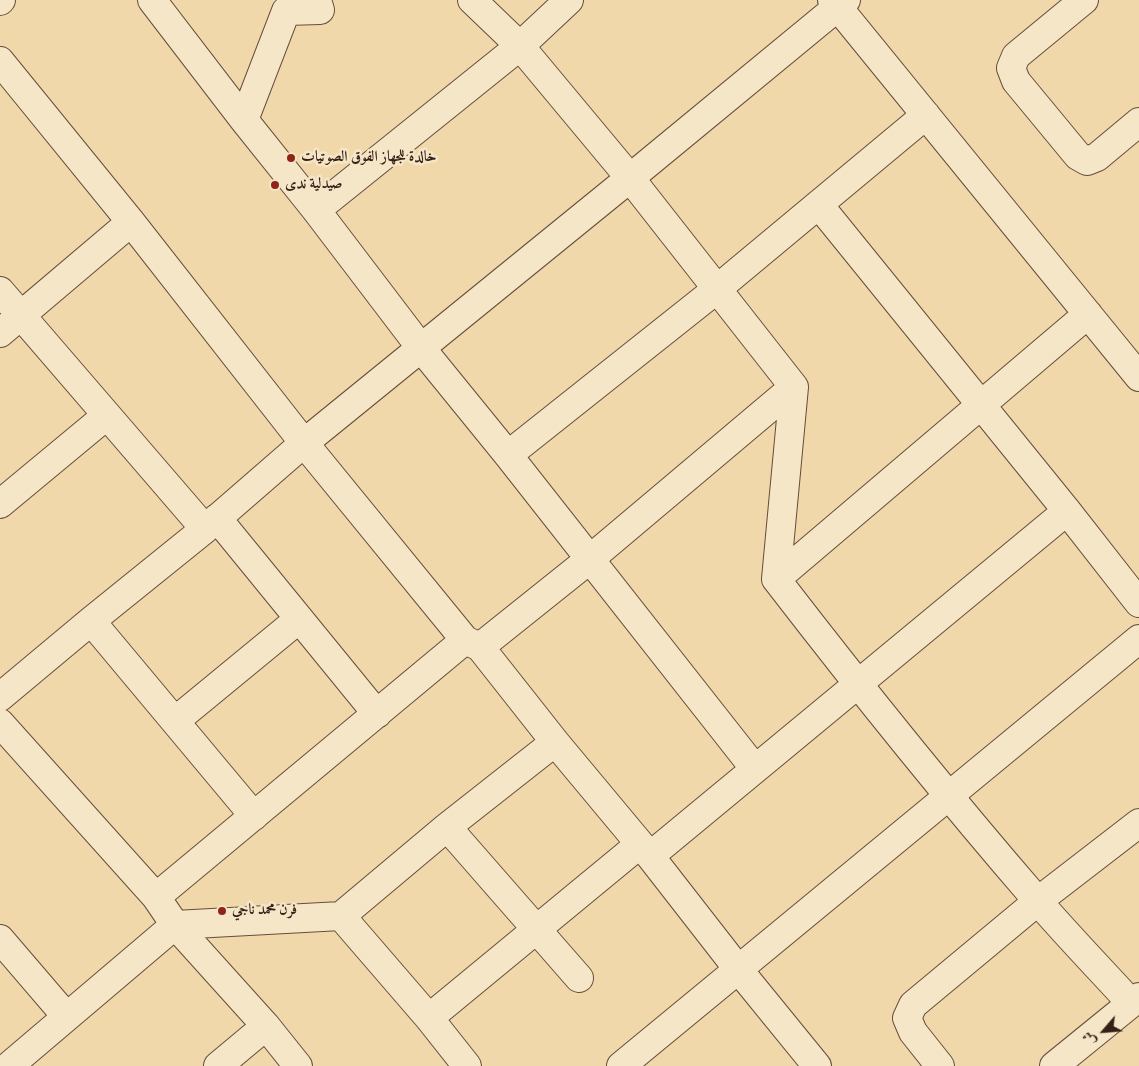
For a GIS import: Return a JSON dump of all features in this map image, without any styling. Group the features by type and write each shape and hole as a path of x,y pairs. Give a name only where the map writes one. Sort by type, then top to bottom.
{"street":[{"path":"152,0 421,348 508,455 755,769"},
{"path":"244,120 286,11 320,10 317,0"},
{"path":"472,0 520,46 630,178 794,387 776,579 857,684 1038,901 1135,1000 1054,1066"},
{"path":"316,210 520,46 569,0"},
{"path":"1084,0 1016,56 1011,68 1016,81 1078,156 1087,161 1097,157 1139,122"},
{"path":"0,697 211,524 304,443 630,178 839,2 926,115 1139,377"},
{"path":"0,62 131,222 304,443 645,850 738,969 818,1066"},
{"path":"508,455 717,289 926,115"},
{"path":"819,204 1139,603"},
{"path":"0,332 131,222"},
{"path":"0,291 106,416 211,524 299,619 377,714"},
{"path":"776,579 1088,314"},
{"path":"156,897 377,714 590,559 794,387"},
{"path":"0,504 106,416"},
{"path":"428,1018 537,930 755,769 1067,511"},
{"path":"176,721 299,619"},
{"path":"91,621 254,816"},
{"path":"621,1066 1139,639"},
{"path":"0,723 156,897 175,925 266,1026 298,1066"},
{"path":"9,1066 175,925 341,916 447,827 555,742"},
{"path":"940,1066 913,1032 907,1018 913,1005 1038,901 1139,823"},
{"path":"447,827 579,978"},
{"path":"341,916 467,1066"},
{"path":"0,939 66,1016"},
{"path":"218,1066 266,1026"}],"place":[{"name":"خالدة للجهاز الفوق الصوتيات","path":"291,158"},
{"name":"صيدلية ندى","path":"275,185"},
{"name":"فرن محمد ناجي","path":"222,911"}]}
